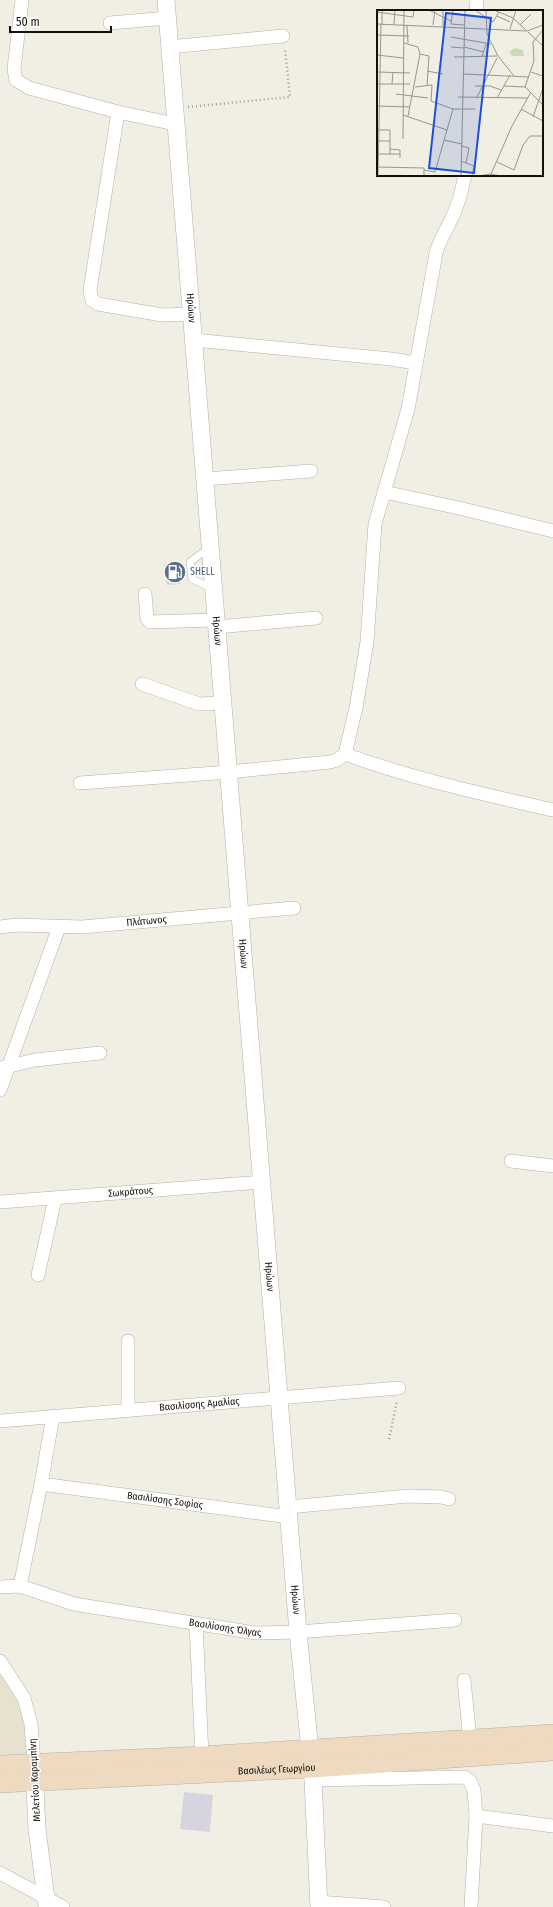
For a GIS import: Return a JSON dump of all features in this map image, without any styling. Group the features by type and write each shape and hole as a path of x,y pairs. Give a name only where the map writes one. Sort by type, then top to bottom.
{"main road":[{"name":"Βασιλέως Γεωργίου","path":"0,1784 35,1773 202,1756 553,1734"},
{"name":"Βασιλέως Γεωργίου","path":"0,1765 35,1773 313,1774 553,1751"}],"street":[{"path":"22,0 14,69 16,80 29,88 118,112 175,124 176,126"},
{"name":"Ηρώων","path":"166,0 288,1512 298,1632 313,1774 319,1904"},
{"path":"476,10 477,0"},
{"path":"110,23 167,18"},
{"path":"169,47 283,36"},
{"path":"118,112 91,282 90,290 92,300 98,304 162,315 191,314"},
{"path":"80,783 229,772 330,762 337,760 345,754 356,708 364,662 370,603 375,524 408,409 415,363 436,253 440,241 450,223 462,190 465,176"},
{"path":"194,340 391,359 415,363"},
{"path":"204,479 311,471"},
{"path":"384,492 459,508 553,531"},
{"path":"145,594 147,618 150,622 216,623 316,618"},
{"path":"142,684 199,704 222,702"},
{"path":"345,754 388,769 466,790 553,810"},
{"name":"Πλάτωνος","path":"0,927 16,926 59,928 294,908"},
{"path":"0,1090 4,1068 59,928"},
{"path":"4,1068 35,1060 100,1053"},
{"path":"511,1161 553,1166"},
{"name":"Σωκράτους","path":"0,1202 262,1182"},
{"path":"38,1275 55,1199"},
{"path":"128,1341 128,1410"},
{"name":"Βασιλίσσης Αμαλίας","path":"0,1421 399,1388"},
{"path":"20,1586 53,1416"},
{"name":"Βασιλίσσης Σοφίας","path":"41,1484 288,1512 408,1496 441,1497 449,1499"},
{"name":"Βασιλίσσης Όλγας","path":"0,1588 20,1586 74,1604 256,1633 298,1632 455,1620"},
{"path":"196,1623 202,1756"},
{"name":"Μελετίου Καραμπίνη","path":"0,1661 24,1698 31,1724 37,1829 47,1903"},
{"path":"464,1680 470,1740"},
{"path":"313,1774 464,1777 470,1781 474,1790 476,1816 471,1907"},
{"path":"476,1816 553,1826"},
{"path":"0,1873 47,1903 63,1907"},
{"path":"319,1904 383,1907"}],"path":[{"path":"188,107 290,98 285,49 277,49"},
{"path":"389,1439 399,1388"}],"shaded area":[{"path":"0,1672 15,1696 24,1717 29,1755 0,1756"}],"building":[{"path":"179,563 181,584 167,585 164,564"},
{"path":"184,1792 213,1795 210,1832 180,1829"}],"place":[{"name":"SHELL","path":"175,572"}]}
